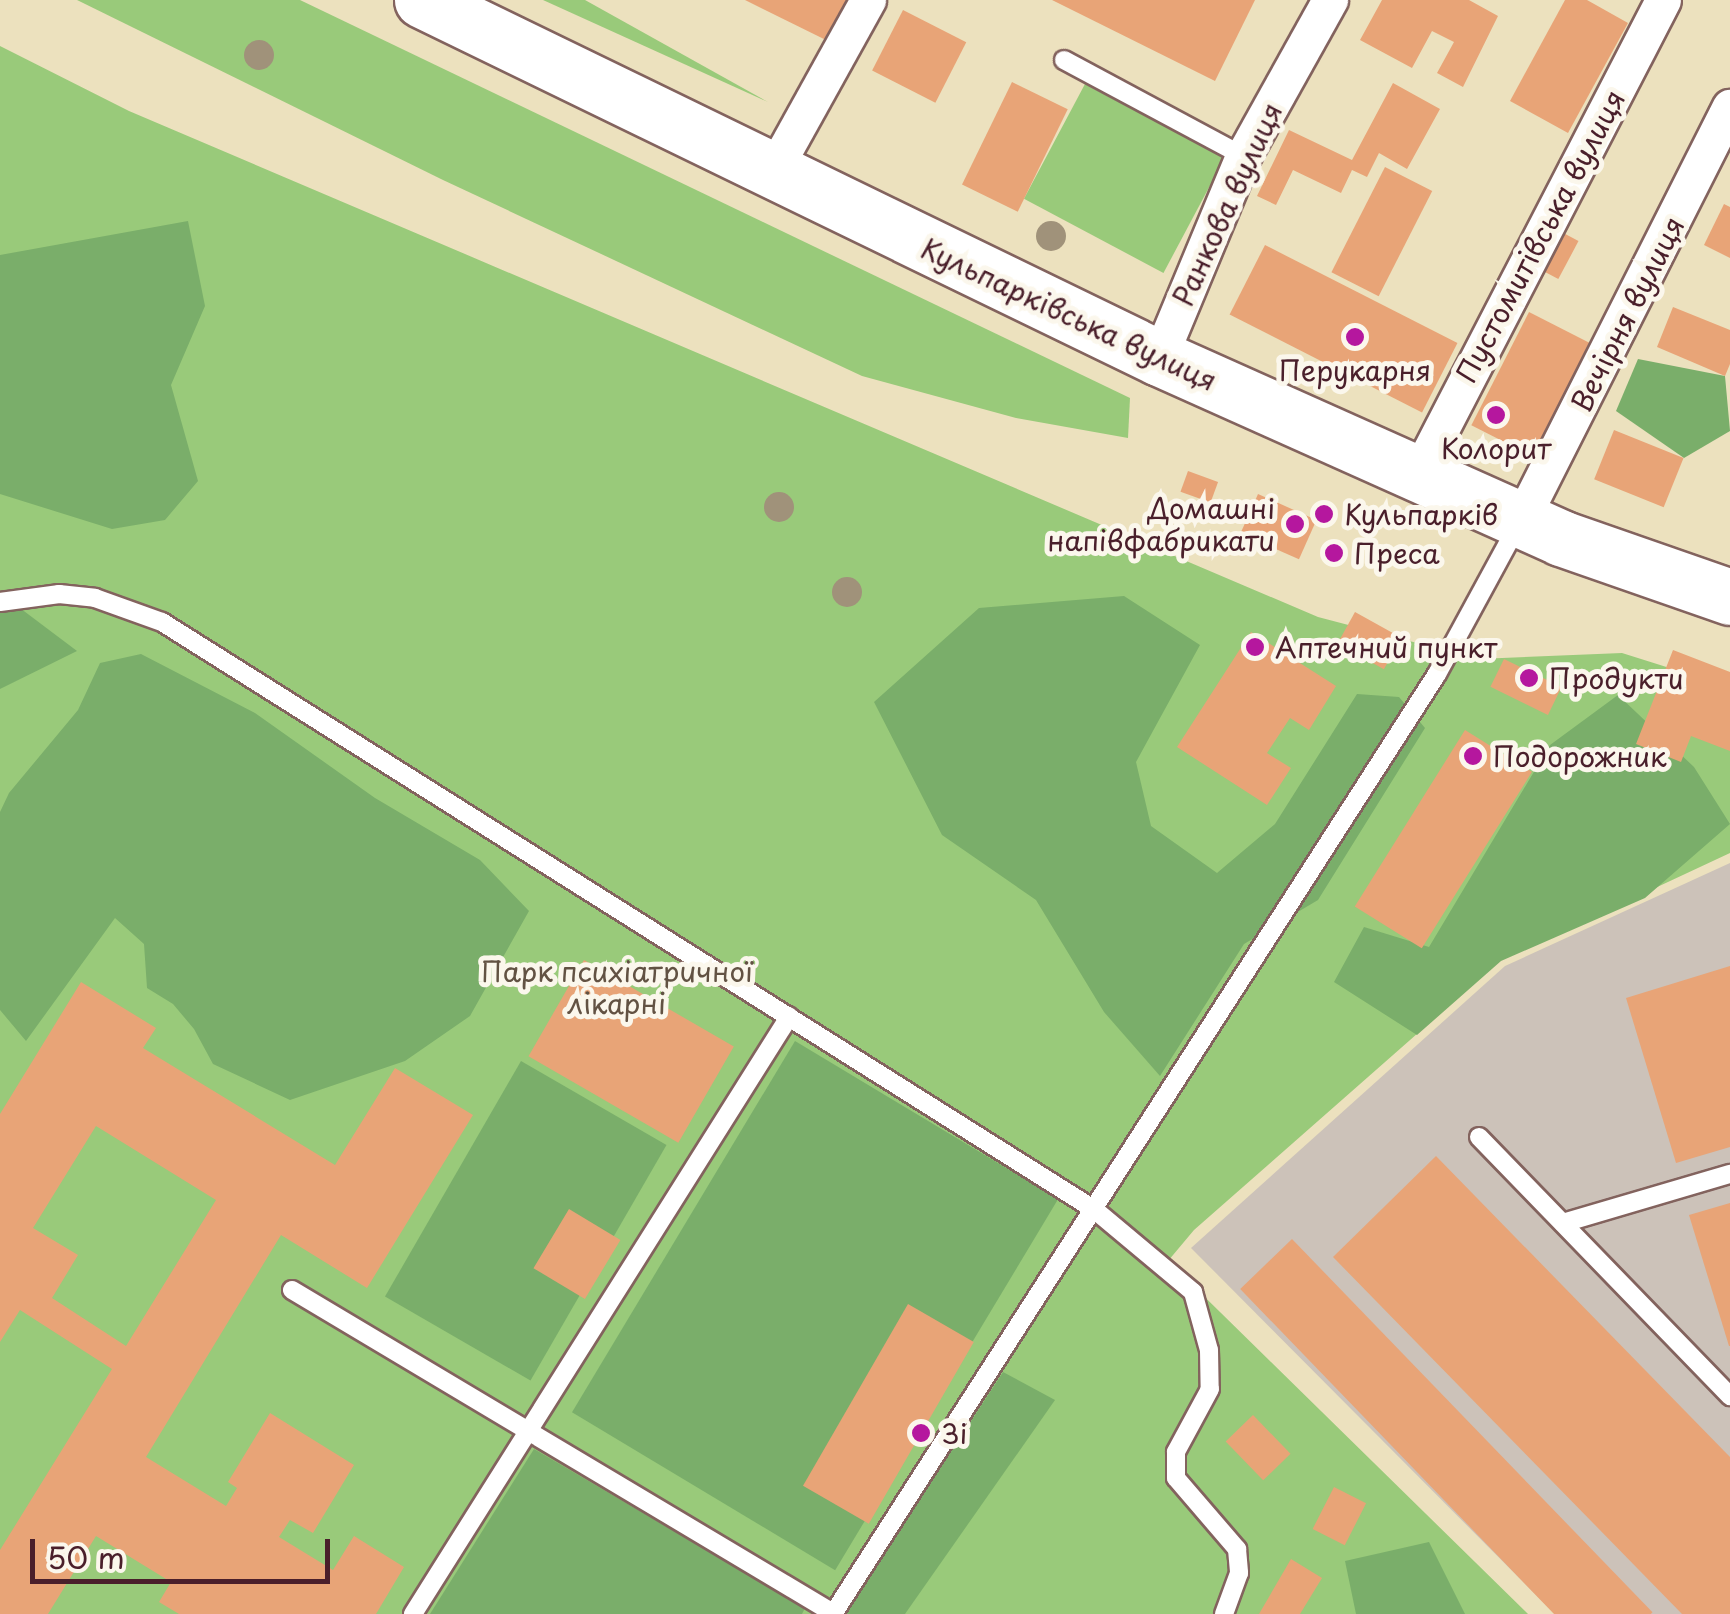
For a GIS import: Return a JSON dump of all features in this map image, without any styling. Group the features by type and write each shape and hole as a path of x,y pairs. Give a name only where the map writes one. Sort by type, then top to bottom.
{"main road":[{"name":"Кульпарківська вулиця","path":"422,0 1159,358 1560,538 1730,597"}],"street":[{"path":"772,173 868,0"},
{"name":"Ранкова вулиця","path":"1159,358 1243,156 1330,0"},
{"name":"Пустомитівська вулиця","path":"1419,472 1664,0"},
{"name":"Вечірня вулиця","path":"1521,520 1730,107"}],"lane":[{"path":"1064,60 1243,156"},
{"path":"292,1290 833,1614 1436,674 1521,520"},
{"path":"0,602 41,595 95,598 162,622 1095,1210 1193,1292 1209,1350 1210,1389 1176,1452 1176,1478 1237,1549 1240,1574 1224,1614"},
{"path":"412,1614 789,1016"},
{"path":"1479,1137 1730,1396"},
{"path":"1563,1223 1730,1174"}],"shaded area":[{"path":"1730,863 1730,1614 1555,1614 1191,1248 1505,966"}],"green space":[{"path":"77,0 300,0 1130,398 1128,438 1016,418 862,376 443,180"},
{"path":"543,0 585,0 768,102"},
{"name":"Парк психіатричної лікарні","path":"0,46 129,111 1318,617 1478,659 1622,653 1730,687 1730,853 1501,960 1194,1230 1168,1261 1528,1614 0,1614"},
{"path":"1085,84 1225,158 1163,273 1024,199"},
{"path":"188,221 205,306 171,385 198,481 165,520 112,529 0,494 0,255"},
{"path":"1638,359 1725,376 1730,431 1684,458 1616,411"},
{"path":"0,593 77,651 0,689"},
{"path":"1124,596 1200,645 1136,762 1151,826 1217,873 1275,824 1357,694 1399,697 1425,728 1318,900 1244,944 1160,1076 1104,1012 1036,900 942,835 874,702 979,608"},
{"path":"141,654 255,713 375,798 480,860 529,911 470,1016 405,1061 290,1100 213,1064 194,1029 173,1004 147,988 144,944 115,918 26,1041 0,1010 0,812 9,793 78,710 100,663"},
{"path":"1618,695 1694,767 1730,824 1645,898 1501,961 1417,1035 1334,982 1364,927 1429,947 1550,745"},
{"path":"795,1041 1058,1199 835,1570 572,1412"},
{"path":"521,1061 666,1145 530,1381 385,1297"},
{"path":"1003,1372 1055,1400 905,1614 845,1614"},
{"path":"534,1449 805,1608 802,1614 430,1614"},
{"path":"1429,1542 1465,1614 1356,1614 1345,1561"}],"building":[{"path":"745,0 854,0 832,43"},
{"path":"1052,0 1255,0 1215,81"},
{"path":"1382,0 1469,0 1498,16 1463,87 1437,73 1454,42 1432,31 1412,68 1360,40"},
{"path":"1565,0 1587,0 1628,23 1568,133 1510,101"},
{"path":"903,10 966,42 935,103 872,71"},
{"path":"1012,82 1068,109 1018,212 962,184"},
{"path":"1393,83 1440,109 1407,169 1379,153 1367,177 1352,170 1341,193 1293,170 1276,205 1257,196 1289,130 1352,160"},
{"path":"1385,167 1432,191 1379,296 1331,272"},
{"path":"1724,204 1730,207 1730,258 1704,245"},
{"path":"1552,227 1578,241 1558,279 1532,265"},
{"path":"1265,245 1457,343 1422,413 1230,314"},
{"path":"1673,307 1730,330 1730,364 1725,376 1657,347"},
{"path":"1529,312 1592,344 1535,457 1471,425"},
{"path":"1614,430 1684,458 1664,507 1594,479"},
{"path":"1188,471 1218,482 1211,503 1180,492"},
{"path":"1258,494 1316,520 1299,559 1241,533"},
{"name":"Преса","path":"1331,541 1345,548 1337,565 1322,558"},
{"path":"1355,612 1401,638 1384,669 1338,643"},
{"path":"1251,632 1336,686 1309,730 1290,718 1267,753 1291,768 1267,805 1177,747"},
{"path":"1673,650 1730,672 1730,751 1691,736 1681,762 1636,744"},
{"path":"1504,659 1562,687 1548,715 1490,687"},
{"path":"1465,730 1532,772 1422,948 1355,906"},
{"path":"584,960 734,1046 678,1143 528,1056"},
{"path":"1730,966 1730,1147 1676,1163 1626,998"},
{"path":"81,982 156,1028 143,1048 335,1165 395,1068 473,1115 367,1288 281,1235 146,1457 226,1506 237,1488 228,1482 270,1413 354,1465 313,1533 290,1520 279,1537 333,1570 354,1536 404,1567 376,1614 179,1614 159,1602 171,1582 96,1536 48,1614 0,1614 0,1550 112,1369 20,1310 0,1342 0,1114","holes":["96,1126 216,1200 126,1346 52,1298 78,1255 33,1228"]},
{"path":"1436,1156 1730,1457 1730,1614 1682,1614 1333,1257"},
{"path":"1730,1203 1730,1346 1729,1346 1689,1215"},
{"path":"569,1209 620,1240 585,1299 533,1268"},
{"path":"1292,1239 1653,1612 1554,1614 1240,1289"},
{"path":"908,1304 974,1342 869,1524 803,1486"},
{"path":"1253,1415 1291,1454 1263,1480 1226,1441"},
{"path":"1334,1487 1366,1503 1345,1545 1313,1529"},
{"path":"1291,1559 1322,1578 1300,1614 1259,1614"}],"place":[{"name":"Перукарня","path":"1355,337"},
{"name":"Колорит","path":"1496,415"},
{"name":"Кульпарків","path":"1324,514"},
{"name":"Домашні напівфабрикати","path":"1295,524"},
{"name":"Преса","path":"1334,553"},
{"name":"Аптечний пункт","path":"1255,647"},
{"name":"Продукти","path":"1529,678"},
{"name":"Подорожник","path":"1473,756"},
{"name":"3і","path":"921,1433"}]}
